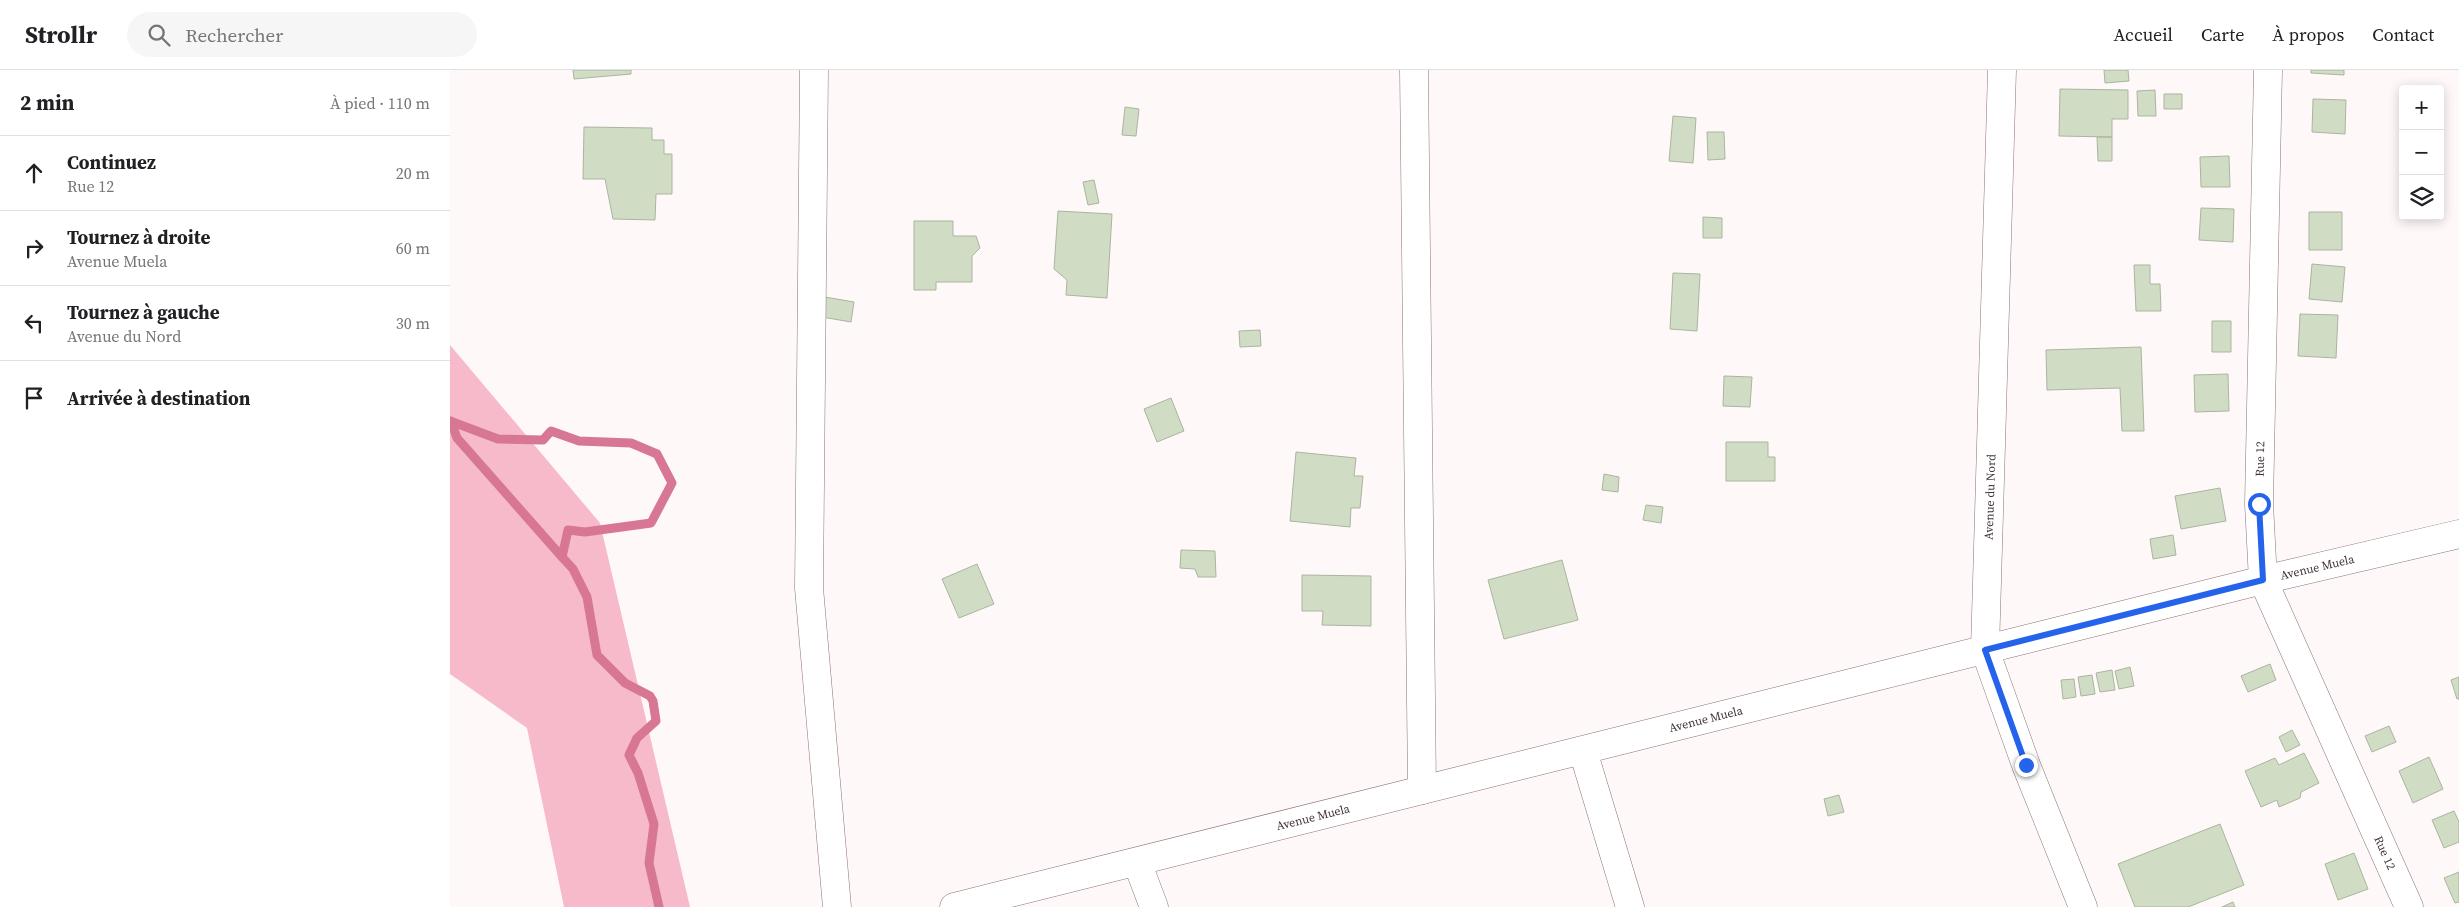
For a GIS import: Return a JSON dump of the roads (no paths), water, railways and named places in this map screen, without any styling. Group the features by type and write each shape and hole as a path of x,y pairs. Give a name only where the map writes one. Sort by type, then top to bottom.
{"street":[{"path":"814,70 809,588 837,907"},
{"path":"1414,70 1422,790"},
{"name":"Avenue du Nord","path":"2002,70 1985,650 2026,765 2084,907"},
{"name":"Rue 12","path":"2268,70 2259,504 2263,580 2408,907"},
{"name":"Avenue Muela","path":"954,907 2263,580 2459,534"},
{"path":"1583,751 1630,907"},
{"path":"1137,862 1154,907"}],"waterway":[{"path":"450,421 498,439 543,440 551,431 579,441 631,443 657,454 672,483 651,523 585,532 568,530 562,557 573,569 587,597 597,655 625,683 650,696 653,701 656,721 637,738 629,755 638,773 654,824 649,863 659,907"},
{"path":"451,421 457,438 562,557"}]}
